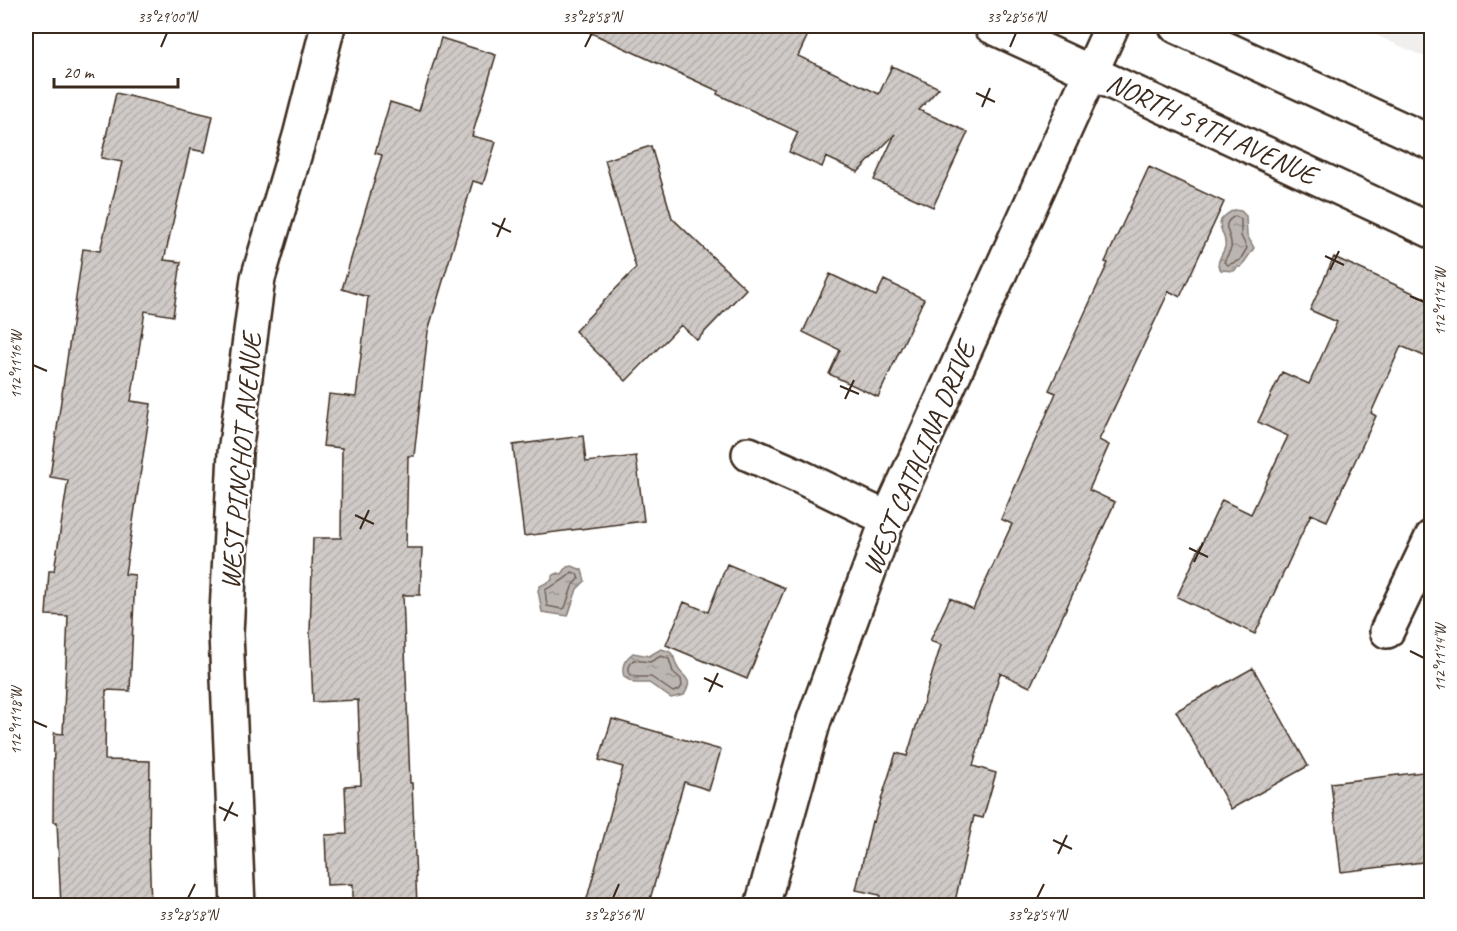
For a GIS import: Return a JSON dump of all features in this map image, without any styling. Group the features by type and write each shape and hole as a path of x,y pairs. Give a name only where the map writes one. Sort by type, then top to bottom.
{"street":[{"name":"WEST PINCHOT AVENUE","path":"237,906 226,634 235,453 258,278 300,136 328,26"},
{"name":"NORTH 59TH AVENUE","path":"991,26 1431,231"},
{"name":"WEST CATALINA DRIVE","path":"762,906 814,720 888,519 1112,26"},
{"path":"1176,26 1431,143"},
{"path":"749,454 888,519"},
{"path":"1387,631 1431,537"}],"shaded area":[{"path":"1356,26 1431,26 1431,60"}],"water":[{"path":"1234,210 1241,211 1246,216 1247,235 1254,248 1241,267 1234,271 1221,270 1218,265 1225,241 1220,224 1226,215"},
{"path":"572,566 582,570 585,581 577,589 568,616 542,612 538,590 540,586 552,580 552,576 562,574 567,567"},
{"path":"661,649 670,652 679,670 688,681 684,695 671,698 649,683 634,683 624,677 624,664 633,653 649,656"}],"building":[{"path":"576,26 812,26 798,56 879,94 892,66 939,88 919,110 968,132 933,207 874,180 895,134 858,172 826,157 822,167 789,152 798,132 717,94 718,91"},
{"path":"441,38 496,55 472,136 496,142 483,184 473,181 428,331 414,456 408,456 406,548 422,548 420,595 403,595 417,906 353,906 353,884 327,885 325,835 347,834 345,786 361,785 358,700 313,702 310,632 313,538 341,538 342,448 323,446 329,394 356,397 368,297 342,289 382,155 375,153 390,102 419,111"},
{"path":"116,93 213,116 205,152 190,149 164,260 181,262 173,316 145,311 131,401 151,404 125,574 135,575 130,691 106,690 105,760 150,761 151,906 61,906 57,822 53,822 54,733 63,734 68,616 46,615 49,571 54,571 68,480 50,477 83,249 100,251 122,162 101,158"},
{"path":"651,146 672,218 746,289 697,340 681,325 626,381 575,331 636,268 605,160"},
{"path":"1149,167 1224,202 1180,297 1169,291 1099,440 1109,445 1089,490 1115,502 1030,687 1000,673 973,766 996,773 983,818 974,816 954,906 878,906 880,895 856,890 872,821 874,822 896,753 907,756 941,645 930,641 950,598 973,609 1012,524 1001,519 1056,393 1049,390 1108,263 1105,262"},
{"path":"1334,257 1431,301 1431,359 1401,346 1371,413 1376,416 1327,521 1311,514 1255,634 1177,597 1222,500 1251,514 1288,436 1258,422 1282,372 1309,384 1337,322 1310,310"},
{"path":"830,274 876,296 884,280 924,299 878,397 829,374 840,350 803,332"},
{"path":"583,436 586,462 636,456 644,521 524,536 513,445"},
{"path":"727,564 785,588 747,679 666,645 684,602 708,612"},
{"path":"1253,668 1308,766 1231,809 1176,711"},
{"path":"612,719 721,750 709,790 684,782 648,906 585,906 623,767 599,760"},
{"path":"1431,771 1431,861 1341,872 1331,783"}]}
